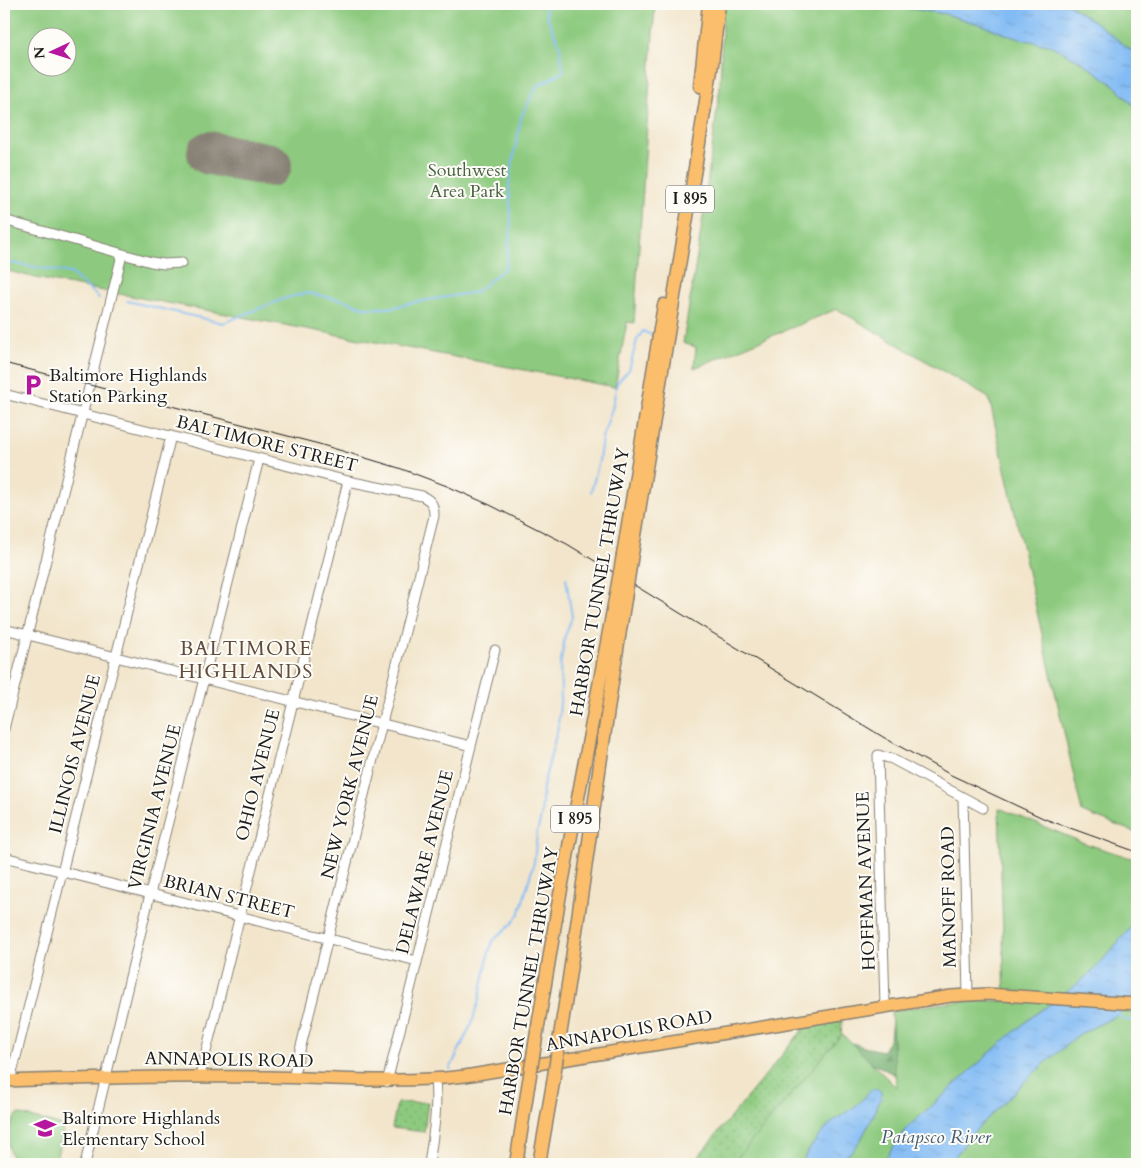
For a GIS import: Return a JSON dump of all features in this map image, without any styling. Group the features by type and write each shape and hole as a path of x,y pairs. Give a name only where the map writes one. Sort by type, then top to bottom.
{"highway":[{"name":"HARBOR TUNNEL THRUWAY","path":"654,393 700,81 709,4"},
{"name":"HARBOR TUNNEL THRUWAY","path":"539,1164 579,918 627,557 712,64 719,4"},
{"name":"HARBOR TUNNEL THRUWAY","path":"516,1164 559,900 621,597"}],"main road":[{"name":"ANNAPOLIS ROAD","path":"7,1081 200,1076 387,1082 435,1080 968,994 1137,1004"}],"street":[{"path":"4,220 122,255 164,264 182,263"},
{"path":"4,729 122,255"},
{"name":"BALTIMORE STREET","path":"4,394 348,481 422,496 431,501 433,505"},
{"name":"ILLINOIS AVENUE","path":"7,1081 62,872 171,436"},
{"name":"VIRGINIA AVENUE","path":"85,1164 150,894 259,459"},
{"name":"OHIO AVENUE","path":"200,1076 348,481"},
{"name":"NEW YORK AVENUE","path":"293,1078 434,516 433,505"},
{"path":"4,628 471,746"},
{"name":"DELAWARE AVENUE","path":"387,1082 495,650"},
{"name":"HOFFMAN AVENUE","path":"886,1006 878,755 892,759 963,798"},
{"path":"963,798 983,808"},
{"name":"MANOFF ROAD","path":"963,798 968,994"},
{"name":"BRIAN STREET","path":"4,857 417,961"},
{"path":"429,1164 437,1095 435,1080"}],"green space":[{"name":"Southwest Area Park","path":"4,4 655,4 634,323 627,322 615,387 40,279 4,270"},
{"path":"723,4 1137,4 1137,833 1082,812 989,398 837,309 694,368 696,347 683,343 701,231 720,87"},
{"path":"999,808 1084,843 1137,860 1137,1164 732,1164 842,1034 896,1087 891,1011 962,1002 1005,1001"},
{"path":"896,1015 897,1076 859,1056 841,1039 883,1051 890,1038 892,1021"},
{"path":"842,1020 841,1039 755,1164 692,1164 805,1027"},
{"path":"428,1102 424,1132 392,1128 397,1103"},
{"path":"18,1114 60,1125 63,1131 55,1164 17,1164 10,1152 8,1139 11,1126"}],"water":[{"path":"881,4 1068,4 1095,22 1137,55 1137,109 1114,85 1082,62 1052,46 1013,37 945,14 913,9 885,8"},
{"name":"Patapsco River","path":"1137,920 1137,994 1118,1015 1078,1035 1034,1073 975,1131 949,1164 881,1164 909,1126 1001,1043 1096,968"},
{"path":"878,1089 881,1092 881,1099 860,1141 852,1151 832,1164 801,1164 811,1147 831,1123 858,1104 870,1090"}],"waterway":[{"path":"127,301 223,323 286,298 307,293 343,300 366,308 390,308 476,292 506,267 511,225 509,183 521,117 537,86 563,72 560,46 548,19 544,4"},
{"path":"4,262 71,273 99,298"},
{"path":"591,492 599,461 602,438 612,409 617,383 629,370 637,340 643,331 655,337"},
{"path":"450,1069 472,1023 493,941 511,925 520,912 534,862 541,817 543,786 558,727 561,691 560,666 565,636 572,617 566,578"},
{"path":"1117,1013 1125,1020 1137,1021"}],"runway":[{"path":"209,153 270,165"}],"tram line":[{"path":"4,363 319,444 399,468 447,486 490,505 567,544 883,737 951,775 1045,819 1137,852"}],"place":[{"name":"Baltimore Highlands Station Parking","path":"33,385"},
{"name":"Baltimore Highlands Elementary School","path":"45,1128"}],"district":[{"name":"BALTIMORE HIGHLANDS","path":"246,660"}]}
